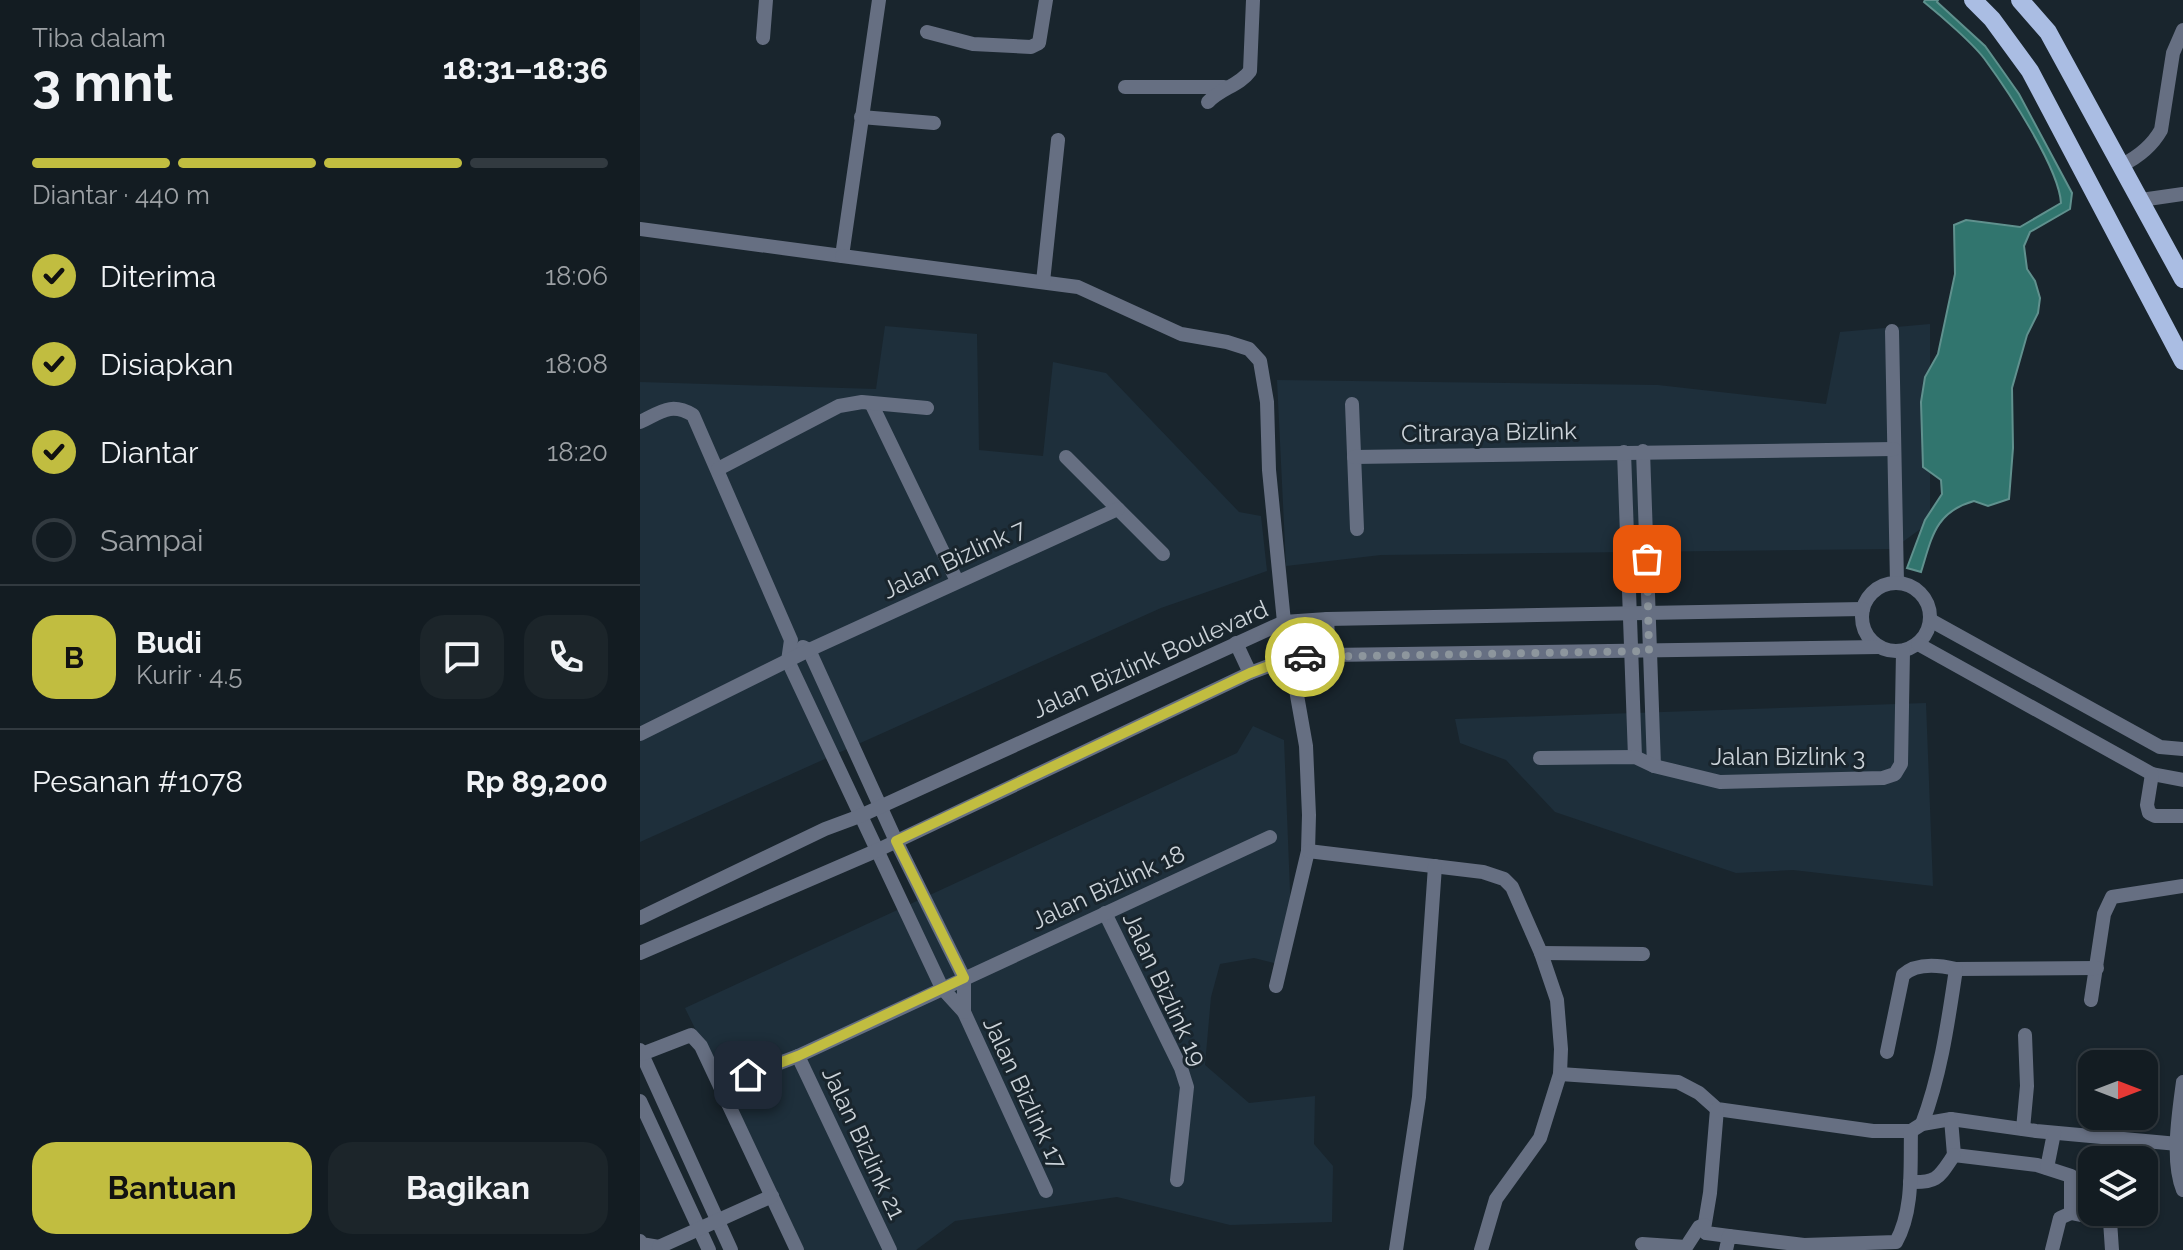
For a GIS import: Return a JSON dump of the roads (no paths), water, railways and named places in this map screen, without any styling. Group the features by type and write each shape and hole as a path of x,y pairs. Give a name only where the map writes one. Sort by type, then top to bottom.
{"main road":[{"path":"1973,0 1992,19 2030,71 2183,361"},
{"path":"2020,0 2048,32 2183,279"}],"street":[{"path":"763,38 766,0"},
{"path":"842,256 879,0"},
{"path":"927,32 973,44 1031,47 1039,43 1042,36 1046,0"},
{"path":"1208,102 1218,92 1245,78 1250,71 1253,0"},
{"path":"2122,165 2143,152 2161,130 2173,53 2183,30"},
{"path":"1125,87 1229,86"},
{"path":"861,117 934,123"},
{"path":"1043,282 1058,140"},
{"path":"2141,200 2183,194"},
{"path":"640,229 1078,287 1181,334 1249,349 1260,361 1267,402 1269,470 1284,622 1306,746 1308,851 1276,986"},
{"path":"1892,331 1897,583"},
{"path":"871,403 957,581"},
{"path":"718,469 839,406 871,403 927,408"},
{"path":"1352,404 1357,529"},
{"path":"640,422 668,408 681,408 693,415 791,640 788,661 942,988 964,1012"},
{"name":"Citraraya Bizlink","path":"1354,457 1894,449"},
{"path":"1635,757 1641,651 1649,613 1643,451"},
{"path":"1624,452 1630,613 1641,651 1654,766"},
{"path":"1066,457 1163,554"},
{"name":"Jalan Bizlink 7","path":"642,729 1118,509"},
{"path":"640,953 878,850 1250,673 1290,658 1879,647 1903,651 1918,644 1930,620 1928,606 1921,594 1910,586 1897,583 1882,586 1869,595 1863,609 1862,623 1867,636 1879,647"},
{"name":"Jalan Bizlink Boulevard","path":"640,918 825,829 860,816 1284,622 1863,609"},
{"path":"1327,619 1329,655"},
{"path":"1930,620 2160,747 2183,749"},
{"path":"791,640 809,650 896,841 964,978 964,1012"},
{"path":"1236,643 1250,673"},
{"path":"1918,644 2152,774 2183,780"},
{"name":"Jalan Bizlink 3","path":"1654,766 1720,782 1883,778 1895,774 1901,764 1903,651"},
{"path":"1540,758 1635,757 1654,766"},
{"path":"2152,774 2147,805 2149,813 2155,816 2183,816"},
{"name":"Jalan Bizlink 18","path":"748,1075 798,1056 1270,837"},
{"path":"1308,851 1494,874 1510,883 1541,953 1557,1000 1560,1074 1540,1138 1496,1199 1481,1250"},
{"path":"1396,1250 1419,1097 1435,866"},
{"path":"2091,1000 2104,914 2112,897 2183,886"},
{"name":"Jalan Bizlink 19","path":"1105,913 1181,1068 1187,1087 1177,1180"},
{"path":"1541,953 1643,954"},
{"path":"1887,1052 1903,975 1908,970 1938,965 1956,969 2097,968"},
{"path":"1717,1109 1704,1225 1706,1233 1728,1243 1895,1246 1903,1230 1916,1128 1935,1091 1956,969"},
{"name":"Jalan Bizlink 17","path":"964,1012 1046,1191"},
{"path":"709,1250 710,1224 641,1052 691,1035 707,1058 797,1250"},
{"path":"2023,1129 2027,1086 2025,1035"},
{"name":"Jalan Bizlink 21","path":"798,1056 890,1250"},
{"path":"1560,1074 1678,1082 1699,1093 1717,1109 1873,1131 1916,1128 1951,1119 2180,1150"},
{"path":"2183,1082 2177,1127 2183,1190"},
{"path":"640,1101 710,1224 731,1250"},
{"path":"1910,1182 1925,1183 1938,1178 1954,1155 1951,1119"},
{"path":"2047,1168 2054,1133"},
{"path":"1954,1155 2047,1168 2071,1176 2071,1213"},
{"path":"640,1243 659,1248 772,1196"},
{"path":"2052,1250 2060,1218 2071,1213 2110,1221 2112,1250"},
{"path":"1642,1244 1686,1247 1699,1227 1704,1225"}]}
